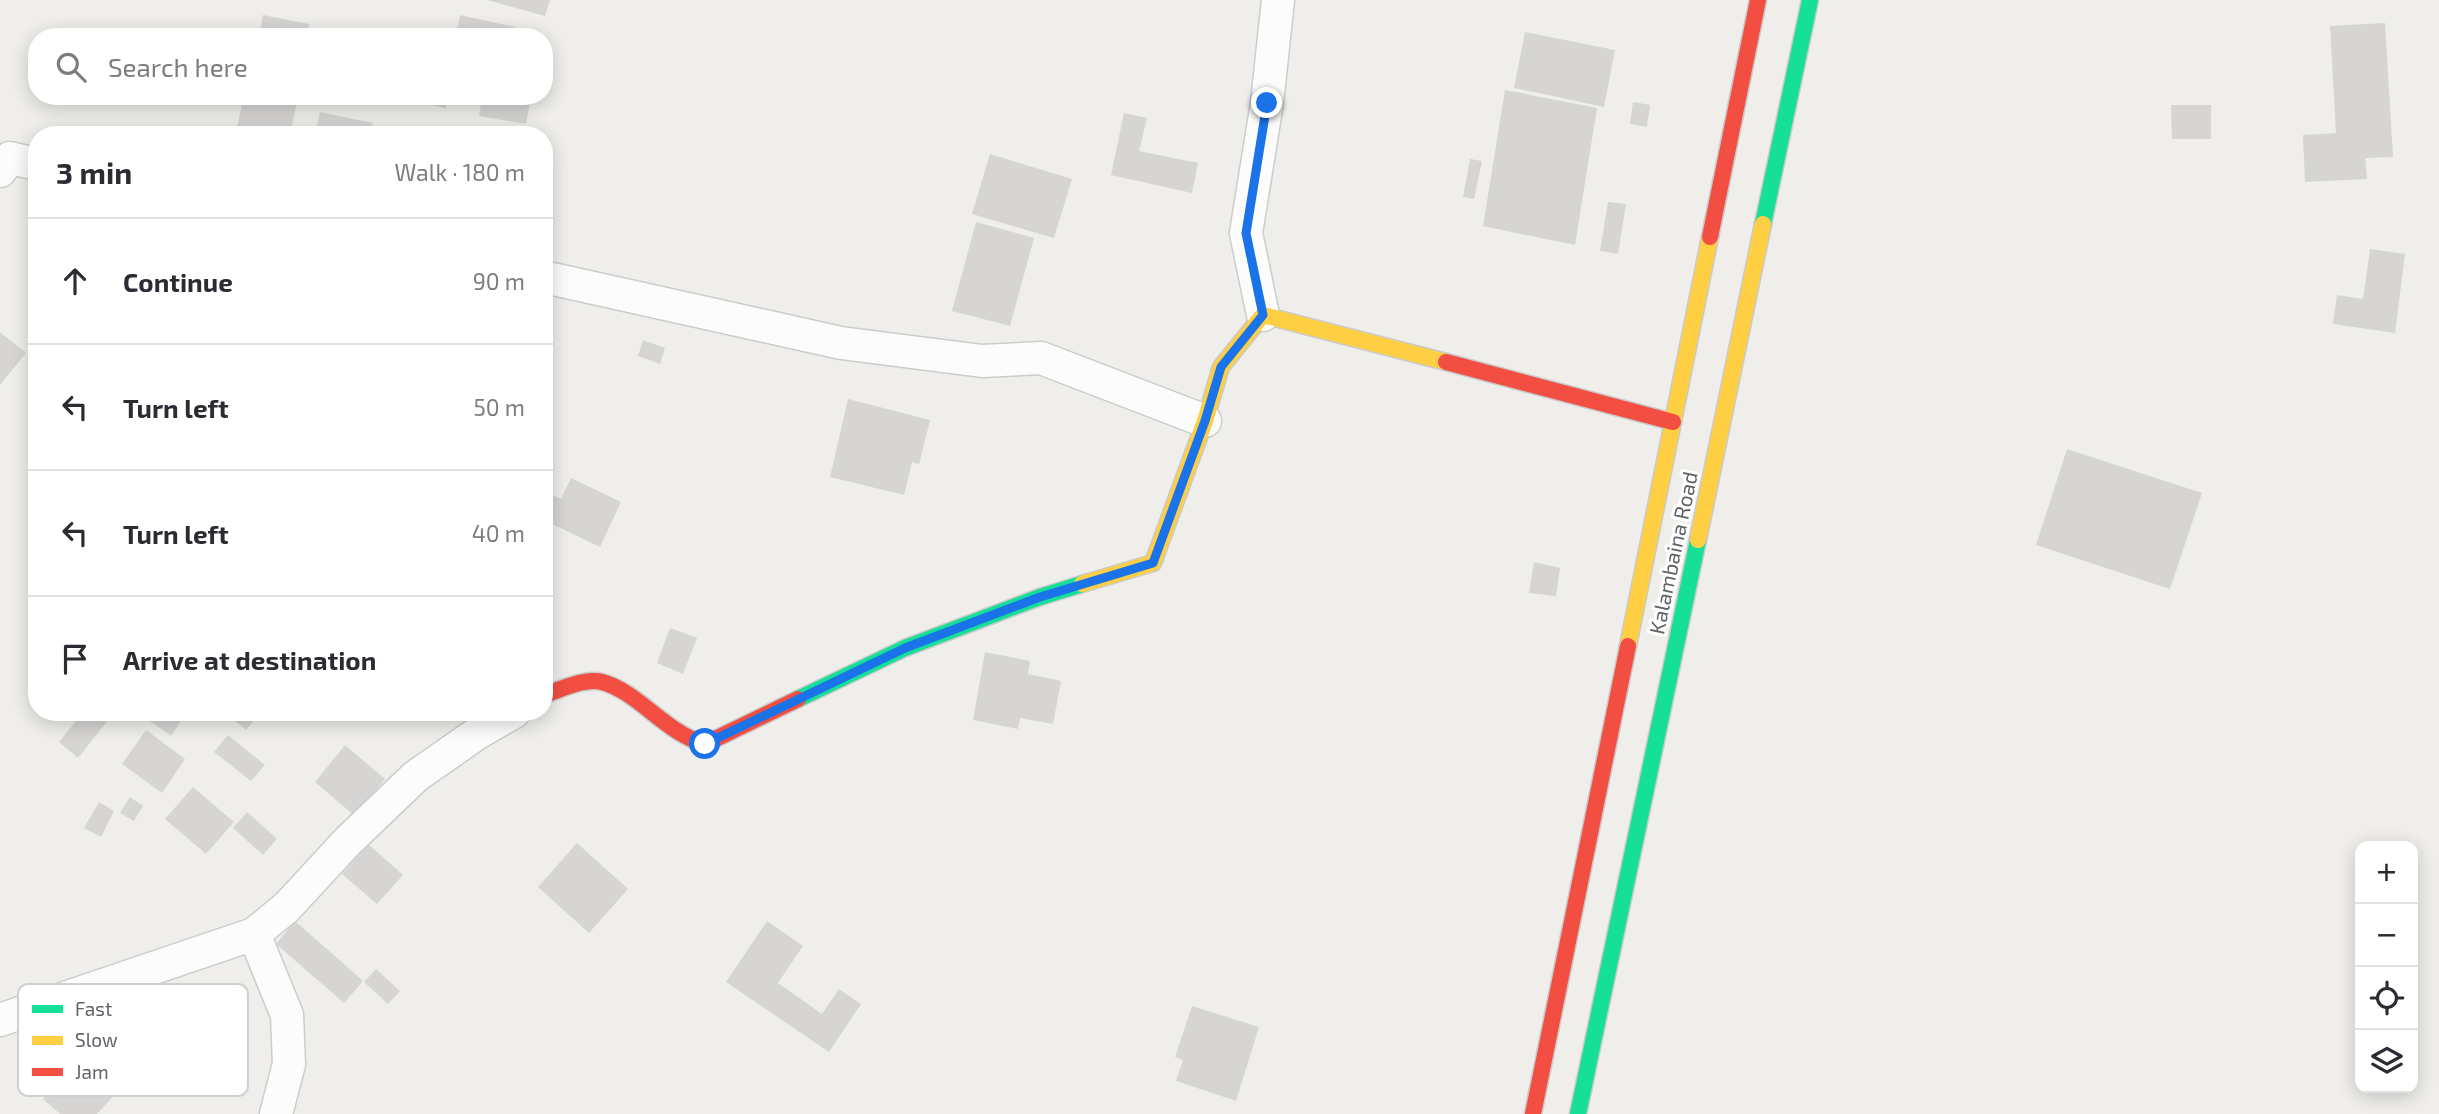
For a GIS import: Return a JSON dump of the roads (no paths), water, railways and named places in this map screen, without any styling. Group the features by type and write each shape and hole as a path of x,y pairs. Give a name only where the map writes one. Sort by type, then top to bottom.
{"main road":[{"path":"1533,1114 1758,0"},
{"name":"Kalambaina Road","path":"1578,1114 1811,0"},
{"path":"553,692 580,683 601,681 627,695 687,739 705,744 905,648 1040,597 1153,563 1205,421 1221,367 1263,315 1673,422"}],"street":[{"path":"1263,315 1246,233 1267,103 1278,0"},
{"path":"0,171 10,158 28,162"},
{"path":"553,279 841,343 982,361 1041,358 1205,421"},
{"path":"106,984 254,934 287,907 347,842 416,776 498,721"},
{"path":"254,934 286,1015 289,1064 276,1114"},
{"path":"0,1020 18,1014"}]}
